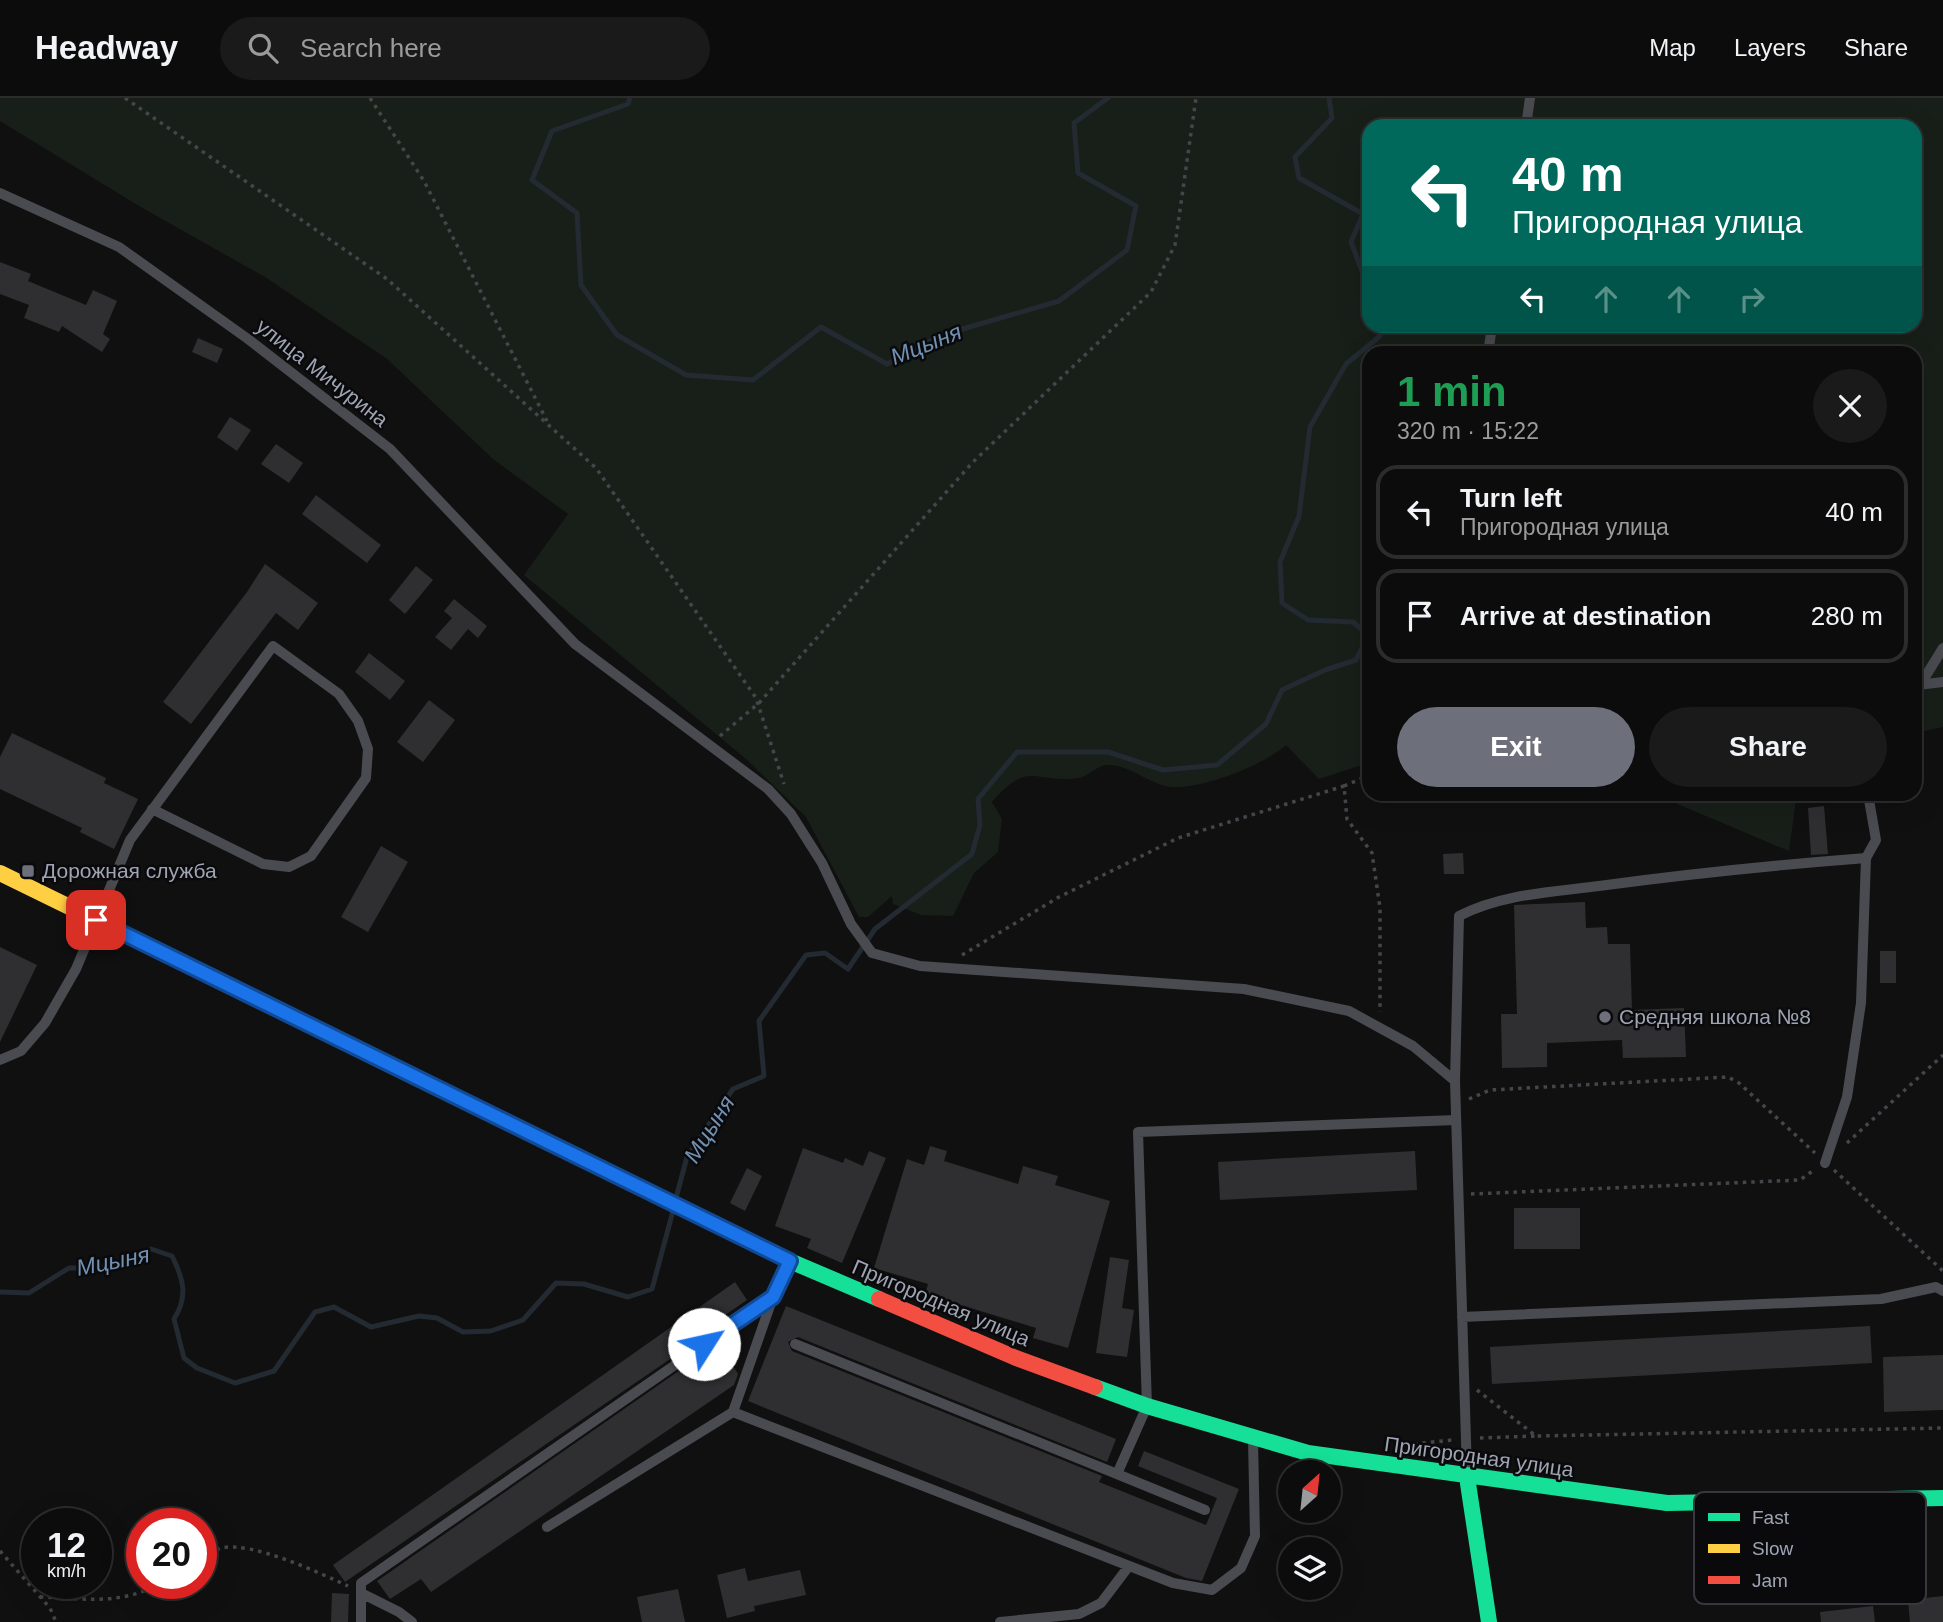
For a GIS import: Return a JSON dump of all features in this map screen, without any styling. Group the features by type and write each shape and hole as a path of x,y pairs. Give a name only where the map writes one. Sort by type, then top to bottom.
{"street":[{"name":"Пригородная улица","path":"0,873 790,1261 1004,1353 1147,1406 1308,1453 1667,1503 1694,1503"},
{"path":"1468,1477 1489,1622"}],"lane":[{"path":"1527,119 1530,98"},
{"name":"улица Мичурина","path":"0,193 120,247 248,339 390,449 575,644 768,789 791,814 822,863 851,924 872,953 920,966 941,967"},
{"path":"0,1059 21,1051 45,1023 76,969 130,840 152,809 272,646 339,694 358,721 368,749 366,778 311,856 289,866 263,864 152,809"},
{"path":"1922,680 1943,648"},
{"path":"1922,685 1943,682"},
{"path":"1825,1163 1847,1097 1861,1003 1866,858 1876,840 1869,801"},
{"path":"1468,1477 1455,1081 1458,916 1483,904 1535,895 1733,868 1866,858"},
{"path":"941,967 1244,989 1349,1011 1413,1046 1455,1081"},
{"path":"1117,1474 1147,1406 1138,1132 1456,1120"},
{"path":"547,1527 733,1412 773,1297 790,1261"},
{"path":"1462,1317 1881,1298 1936,1287 1943,1291"},
{"path":"361,1622 361,1583 773,1297"},
{"path":"795,1344 1205,1510"},
{"path":"733,1412 1173,1583 1212,1590 1241,1568 1255,1536 1253,1439"},
{"path":"1000,1622 1079,1614 1101,1603 1129,1566"},
{"path":"361,1593 400,1612 412,1622"}],"path":[{"path":"125,98 387,279 596,468 755,698 781,770 791,814"},
{"path":"370,98 424,181 549,425"},
{"path":"710,744 759,703 973,462 1151,292 1175,245 1196,98"},
{"path":"941,967 1059,897 1178,838 1362,778"},
{"path":"1344,786 1347,819 1372,853 1380,908 1380,1028"},
{"path":"1458,1194 1800,1180 1825,1163 1943,1055"},
{"path":"1456,1105 1490,1090 1728,1077 1739,1083 1943,1271"},
{"path":"1465,1381 1536,1436 1943,1429"},
{"path":"217,1550 224,1547 260,1552 306,1567 361,1593"},
{"path":"0,1551 21,1575"},
{"path":"41,1599 56,1622"}],"shaded area":[{"path":"0,98 1943,98 1943,727 1922,732 1922,346 1362,346 1362,765 1319,779 1286,745 1248,768 1216,780 1185,787 1155,783 1124,768 1107,765 1078,778 1024,777 1004,789 992,802 1002,819 998,852 974,873 953,916 921,915 893,904 892,896 868,917 859,917 806,817 746,759 524,575 568,514 493,459 386,358 265,277 139,206 0,121"},
{"path":"1670,801 1796,801 1789,851"}],"building":[{"path":"0,262 31,274 28,281 86,305 93,290 117,301 103,334 110,339 102,352 62,326 59,332 24,318 29,305 0,294"},
{"path":"198,338 223,349 217,363 192,352"},
{"path":"230,417 251,430 237,451 217,437"},
{"path":"276,444 303,463 289,483 261,464"},
{"path":"316,495 381,545 367,563 302,514"},
{"path":"265,564 318,603 298,630 276,613 191,724 163,702 247,592"},
{"path":"416,566 433,580 405,614 389,600"},
{"path":"454,599 487,626 478,638 468,629 451,650 435,637 452,618 444,611"},
{"path":"369,653 405,681 390,700 355,672"},
{"path":"429,700 455,720 423,762 397,742"},
{"path":"12,733 106,778 104,783 138,799 114,849 80,832 82,828 0,789 0,757"},
{"path":"1824,806 1828,854 1811,855 1808,808"},
{"path":"381,846 408,862 368,932 341,917"},
{"path":"1463,853 1464,874 1444,874 1443,854"},
{"path":"1585,902 1586,928 1607,927 1608,944 1630,944 1632,1010 1684,1008 1686,1057 1623,1058 1622,1040 1547,1043 1547,1067 1502,1068 1501,1014 1517,1014 1514,905"},
{"path":"0,947 37,965 0,1042"},
{"path":"1880,951 1896,951 1896,983 1880,983"},
{"path":"930,1146 947,1151 944,1161 1018,1184 1023,1166 1058,1176 1055,1185 1110,1201 1068,1348 1033,1338 1036,1328 925,1294 928,1284 874,1268 907,1159 924,1165"},
{"path":"803,1148 843,1163 845,1158 863,1166 869,1151 886,1158 842,1263 807,1248 811,1239 775,1226"},
{"path":"1415,1151 1417,1190 1220,1200 1218,1162"},
{"path":"747,1168 762,1176 745,1211 730,1203"},
{"path":"1514,1208 1580,1208 1580,1249 1514,1249"},
{"path":"1110,1257 1129,1260 1122,1308 1134,1310 1127,1357 1096,1353"},
{"path":"735,1282 747,1300 709,1326 711,1331 345,1582 333,1565"},
{"path":"786,1306 1116,1439 1107,1462 798,1337 788,1342 792,1351 1102,1476 1099,1482 1206,1525 1217,1498 1138,1466 1144,1451 1239,1489 1202,1581 1186,1578 748,1401"},
{"path":"1870,1326 1872,1363 1492,1384 1490,1347"},
{"path":"719,1343 738,1374 734,1385 431,1592 421,1579 390,1599 377,1581"},
{"path":"1943,1355 1943,1410 1884,1412 1883,1357"},
{"path":"745,1568 748,1581 800,1570 806,1595 754,1606 755,1611 727,1618 717,1575"},
{"path":"678,1589 685,1622 642,1622 637,1597"},
{"path":"332,1593 349,1594 348,1622 331,1622"},
{"path":"1943,1596 1943,1622 1910,1622 1908,1604 1926,1604 1926,1598"},
{"path":"1873,1606 1875,1622 1821,1622 1820,1612"}],"waterway":[{"name":"Мцыня","path":"630,98 628,104 552,131 532,180 577,213 581,285 617,335 686,375 753,380 821,327 887,364 942,335 1059,301 1127,250 1136,206 1078,173 1074,123 1108,98"},
{"name":"Мцыня","path":"1329,98 1332,118 1295,157 1299,178 1362,213"},
{"name":"Мцыня","path":"1362,216 1351,242 1362,271"},
{"name":"Мцыня","path":"1368,346 1380,336 1379,333"},
{"name":"Мцыня","path":"1362,351 1346,364 1310,427 1299,516 1280,562 1282,603 1308,620 1353,622 1362,630"},
{"name":"Мцыня","path":"676,1198 687,1157 733,1089 764,1076 759,1021 806,955 825,953 848,969 875,929 972,854 980,825 978,799 1017,752 1108,752 1163,770 1217,765 1266,724 1282,690 1325,670 1356,660 1362,648"},
{"name":"Мцыня","path":"0,1292 29,1293 69,1268 97,1268 126,1261 151,1249 172,1256 183,1288 181,1303 174,1319 184,1358 197,1368 235,1383 274,1371 315,1312 334,1307 371,1327 419,1316 437,1318 463,1332 491,1331 523,1320 556,1283 584,1284 628,1297 652,1289 673,1211"}],"traffic: fast":[{"path":"233,987 790,1261 879,1299"},
{"path":"1095,1387 1147,1406 1308,1453 1667,1503 1694,1503"},
{"path":"1467,1477 1489,1622"},
{"path":"1926,1498 1943,1498"}],"traffic: slow":[{"path":"0,873 233,987"}],"traffic: jam":[{"path":"879,1299 1016,1358 1095,1387"}],"place":[{"name":"Дорожная служба","path":"28,871"},
{"name":"Средняя школа №8","path":"1605,1017"}],"route":[{"path":"96,920 790,1261 773,1297 704,1344"}]}
